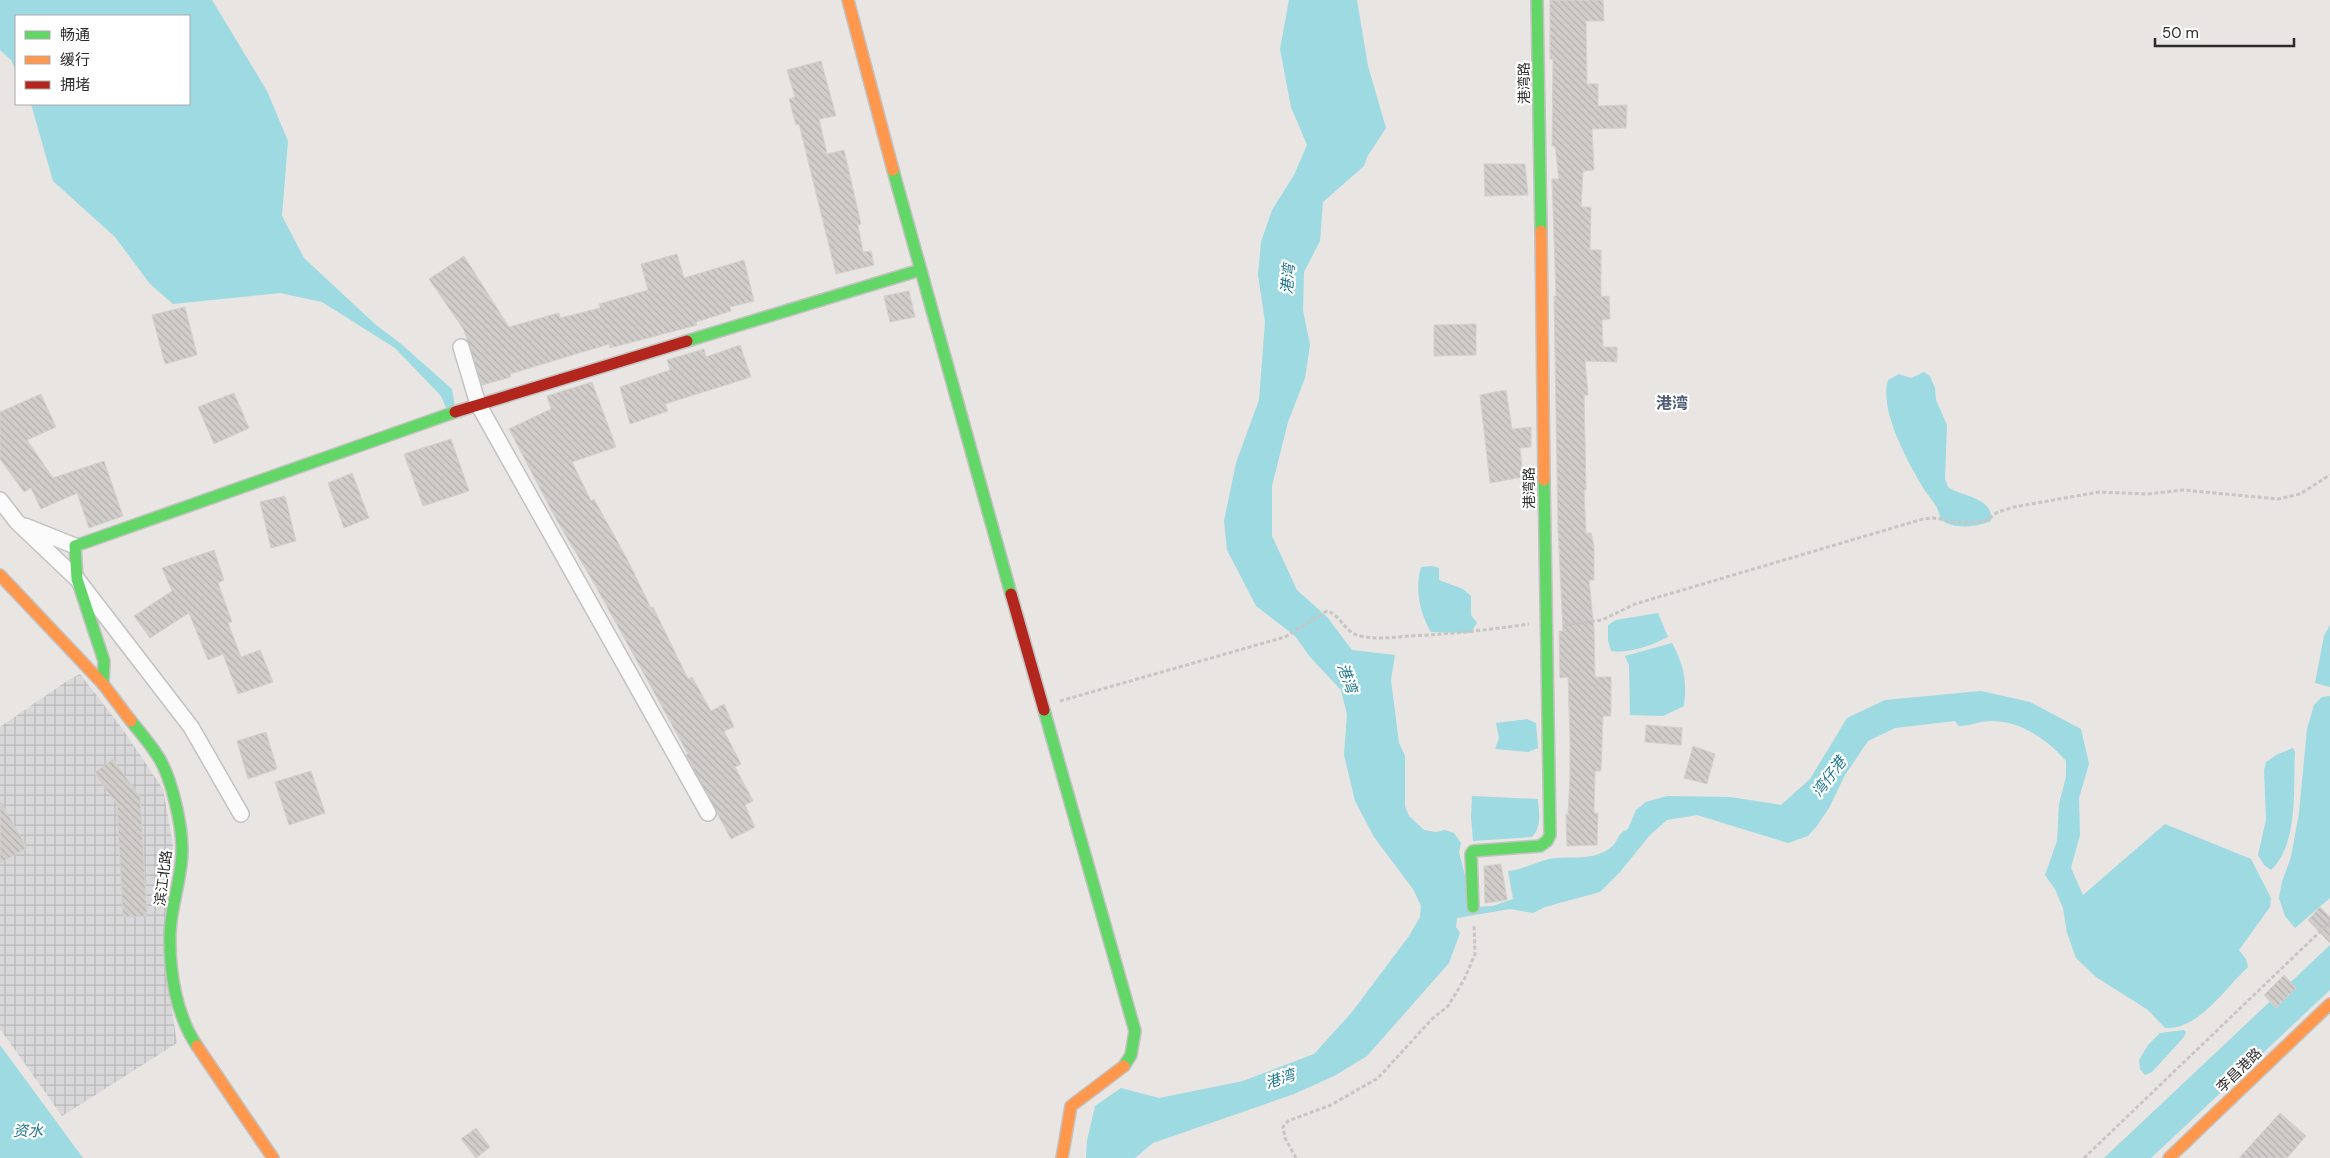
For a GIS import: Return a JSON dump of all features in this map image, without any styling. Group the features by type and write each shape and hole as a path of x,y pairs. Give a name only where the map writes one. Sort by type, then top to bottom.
{"street":[{"path":"848,0 920,270 1134,1031 1130,1058 1116,1074 1071,1106 1062,1158"},
{"name":"港湾路","path":"1473,907 1471,854 1473,851 1540,846 1547,841 1550,835 1537,0"},
{"path":"0,515 75,546 478,404 920,270"},
{"path":"461,348 478,404 708,812"},
{"path":"0,500 17,522 77,579 192,727 240,814"},
{"path":"75,546 77,579 104,661 103,684"},
{"name":"滨江北路","path":"0,575 103,684 160,759 176,804 182,849 180,880 170,932 173,981 186,1030 273,1158"},
{"name":"李昌港路","path":"2169,1158 2330,1004"}],"path":[{"path":"1043,706 1285,637 1328,611 1337,617 1346,628 1358,636 1375,638 1458,634 1546,621 1560,626 1602,620 1635,604 1923,519 1934,518 1966,523 1985,521 1998,512 2014,507 2098,492 2148,494 2182,490 2278,499 2300,494 2330,475"},
{"path":"1296,1158 1285,1138 1283,1127 1288,1121 1331,1105 1378,1078 1432,1019 1448,1006 1464,980 1475,954 1473,907"},
{"path":"2084,1158 2330,922"}],"shaded area":[{"path":"80,674 121,727 163,789 173,845 163,953 177,1043 62,1116 0,1029 0,727"}],"water":[{"path":"0,0 212,0 267,91 288,141 282,216 304,258 376,325 400,343 452,389 455,407 446,408 441,396 395,348 322,302 280,293 173,304 150,284 115,237 53,181 31,105 190,105 190,15 15,15 15,68 11,60 0,50"},
{"name":"湾仔港","path":"1289,0 1357,0 1368,66 1386,128 1367,157 1364,166 1323,202 1320,241 1304,272 1303,310 1310,345 1305,378 1288,422 1272,486 1272,536 1297,590 1327,617 1352,650 1395,655 1391,680 1399,743 1405,756 1405,806 1409,816 1424,830 1436,832 1445,830 1454,833 1461,843 1459,852 1473,907 1493,906 1513,899 1508,871 1549,859 1588,857 1613,846 1621,833 1628,829 1636,810 1646,802 1667,796 1730,797 1781,805 1810,779 1847,718 1885,700 1981,691 2030,702 2081,729 2089,764 2079,798 2080,835 2071,868 2083,895 2165,824 2251,859 2271,898 2270,907 2239,950 2246,959 2248,967 2211,1006 2189,1022 2177,1027 2165,1028 2148,1010 2096,977 2076,958 2067,933 2063,908 2055,889 2045,875 2057,841 2059,804 2066,777 2066,761 2059,753 2032,733 2012,724 2001,722 1986,721 1959,726 1955,721 1895,728 1868,741 1845,775 1829,808 1808,836 1788,843 1697,815 1667,820 1650,835 1620,872 1600,892 1545,907 1533,913 1510,909 1457,918 1456,927 1460,933 1449,963 1367,1056 1334,1076 1294,1094 1153,1143 1135,1158 1086,1158 1087,1141 1095,1106 1121,1088 1159,1098 1243,1081 1314,1054 1352,1012 1409,936 1420,917 1421,906 1413,889 1374,837 1355,801 1344,755 1347,715 1341,690 1310,657 1295,636 1256,606 1227,550 1224,521 1236,463 1259,400 1265,322 1258,275 1261,242 1272,210 1294,175 1307,145 1291,107 1280,49"},
{"path":"1924,372 1930,376 1935,388 1936,400 1947,425 1945,479 1948,487 1982,502 1991,513 1991,521 1979,525 1958,526 1951,525 1940,519 1936,506 1922,486 1902,449 1887,406 1886,392 1888,380 1899,374 1911,378"},
{"path":"1432,566 1439,568 1439,580 1463,589 1471,596 1471,615 1477,623 1470,633 1431,632 1421,608 1418,584 1421,567"},
{"path":"1658,613 1668,637 1633,650 1611,651 1608,640 1608,625 1616,620"},
{"path":"2330,625 2330,687 2315,683 2324,636"},
{"path":"1672,643 1684,673 1684,706 1663,716 1630,715 1629,665 1625,656"},
{"path":"2330,696 2330,898 2295,928 2285,916 2279,898 2282,882 2291,857 2299,813 2307,729 2314,705 2322,697"},
{"path":"1527,719 1536,723 1538,748 1528,752 1495,749 1499,738 1496,723"},
{"path":"2293,748 2295,752 2293,814 2286,846 2280,859 2271,870 2264,865 2258,855 2266,820 2264,770 2266,762 2278,754"},
{"path":"1472,796 1538,799 1539,819 1535,833 1532,837 1473,841"},
{"path":"2330,945 2330,990 2151,1158 2104,1158"},
{"path":"2184,1030 2186,1033 2183,1038 2152,1072 2145,1075 2140,1069 2139,1060 2148,1045 2160,1033"},
{"name":"资水","path":"0,1045 83,1158 0,1158"}],"building":[{"path":"1550,0 1603,0 1604,21 1586,21 1587,84 1598,84 1598,106 1627,105 1626,128 1592,129 1594,170 1583,171 1581,207 1591,207 1590,250 1601,250 1601,297 1609,296 1610,319 1602,320 1603,347 1617,347 1617,362 1585,361 1588,395 1584,395 1586,490 1584,490 1586,533 1591,533 1594,546 1594,580 1589,580 1594,629 1595,677 1611,677 1611,716 1603,716 1601,771 1595,771 1594,813 1598,813 1597,845 1567,846 1566,814 1568,814 1570,777 1570,739 1568,677 1560,678 1559,631 1563,631 1558,529 1554,296 1556,296 1552,179 1559,179 1555,146 1552,146 1553,59 1550,59"},
{"path":"821,61 836,116 819,119 827,154 844,150 861,224 858,225 863,252 871,251 874,265 836,274 799,124 796,125 789,99 795,97 787,70"},
{"path":"1484,164 1525,164 1528,195 1485,196"},
{"path":"677,254 684,278 744,260 754,301 730,307 731,311 696,322 697,325 610,348 609,344 510,374 511,377 482,385 464,330 429,279 464,256 509,327 559,313 560,318 600,308 599,304 648,290 641,264"},
{"path":"909,291 915,317 890,322 884,296"},
{"path":"185,307 197,355 165,364 152,315"},
{"path":"1476,324 1476,355 1434,356 1434,325"},
{"path":"740,345 751,377 665,404 668,411 630,424 620,387 670,370 667,360 704,349 706,357"},
{"path":"592,382 616,447 572,462 591,501 594,499 651,608 653,607 688,679 692,677 711,711 724,704 734,727 724,731 741,764 735,767 753,801 745,805 755,827 731,839 686,755 688,754 594,583 556,519 509,429 551,409 547,396"},
{"path":"1506,390 1512,429 1531,427 1531,447 1520,448 1523,477 1490,483 1480,395"},
{"path":"234,393 249,428 214,444 198,407"},
{"path":"41,394 56,427 27,440 53,478 104,461 123,516 89,528 77,493 41,509 31,488 24,492 0,459 0,412"},
{"path":"451,439 469,491 423,506 404,454"},
{"path":"352,473 369,518 344,528 328,483"},
{"path":"285,496 296,541 271,548 260,502"},
{"path":"214,550 224,580 218,583 232,622 228,623 241,657 260,650 273,682 238,694 223,654 208,660 189,613 150,638 134,616 172,591 162,568"},
{"path":"1646,725 1682,728 1681,745 1645,742"},
{"path":"266,732 277,769 248,779 237,741"},
{"path":"1693,746 1715,754 1707,784 1684,778"},
{"path":"113,759 140,797 147,916 123,917 117,804 94,773"},
{"path":"311,771 325,813 289,825 275,782"},
{"path":"0,801 27,848 0,863"},
{"path":"1501,864 1507,900 1485,903 1484,866"},
{"path":"2320,907 2330,917 2330,943 2308,920"},
{"path":"2284,975 2296,988 2276,1008 2264,995"},
{"path":"2280,1113 2306,1136 2287,1158 2239,1158"},
{"path":"476,1128 490,1147 476,1158 461,1139"}],"traffic: fast":[{"path":"1537,0 1541,231"},
{"path":"893,170 1011,594"},
{"path":"687,341 920,270"},
{"path":"103,684 104,661 77,579 75,546 455,412"},
{"path":"1473,907 1471,854 1473,851 1540,846 1547,841 1550,835 1544,480"},
{"path":"1044,710 1135,1031 1131,1055 1124,1066"},
{"path":"131,721 153,748 164,767 178,815 182,840 182,860 172,912 170,933 171,962 179,1007 197,1046"}],"traffic: slow":[{"path":"848,0 893,170"},
{"path":"1541,231 1544,480"},
{"path":"0,575 103,684 131,721"},
{"path":"2169,1158 2330,1004"},
{"path":"197,1046 273,1158"},
{"path":"1062,1158 1071,1106 1124,1066"}],"traffic: jam":[{"path":"455,412 687,341"},
{"path":"1011,594 1044,710"}],"district":[{"name":"港湾","path":"1672,403"}]}
